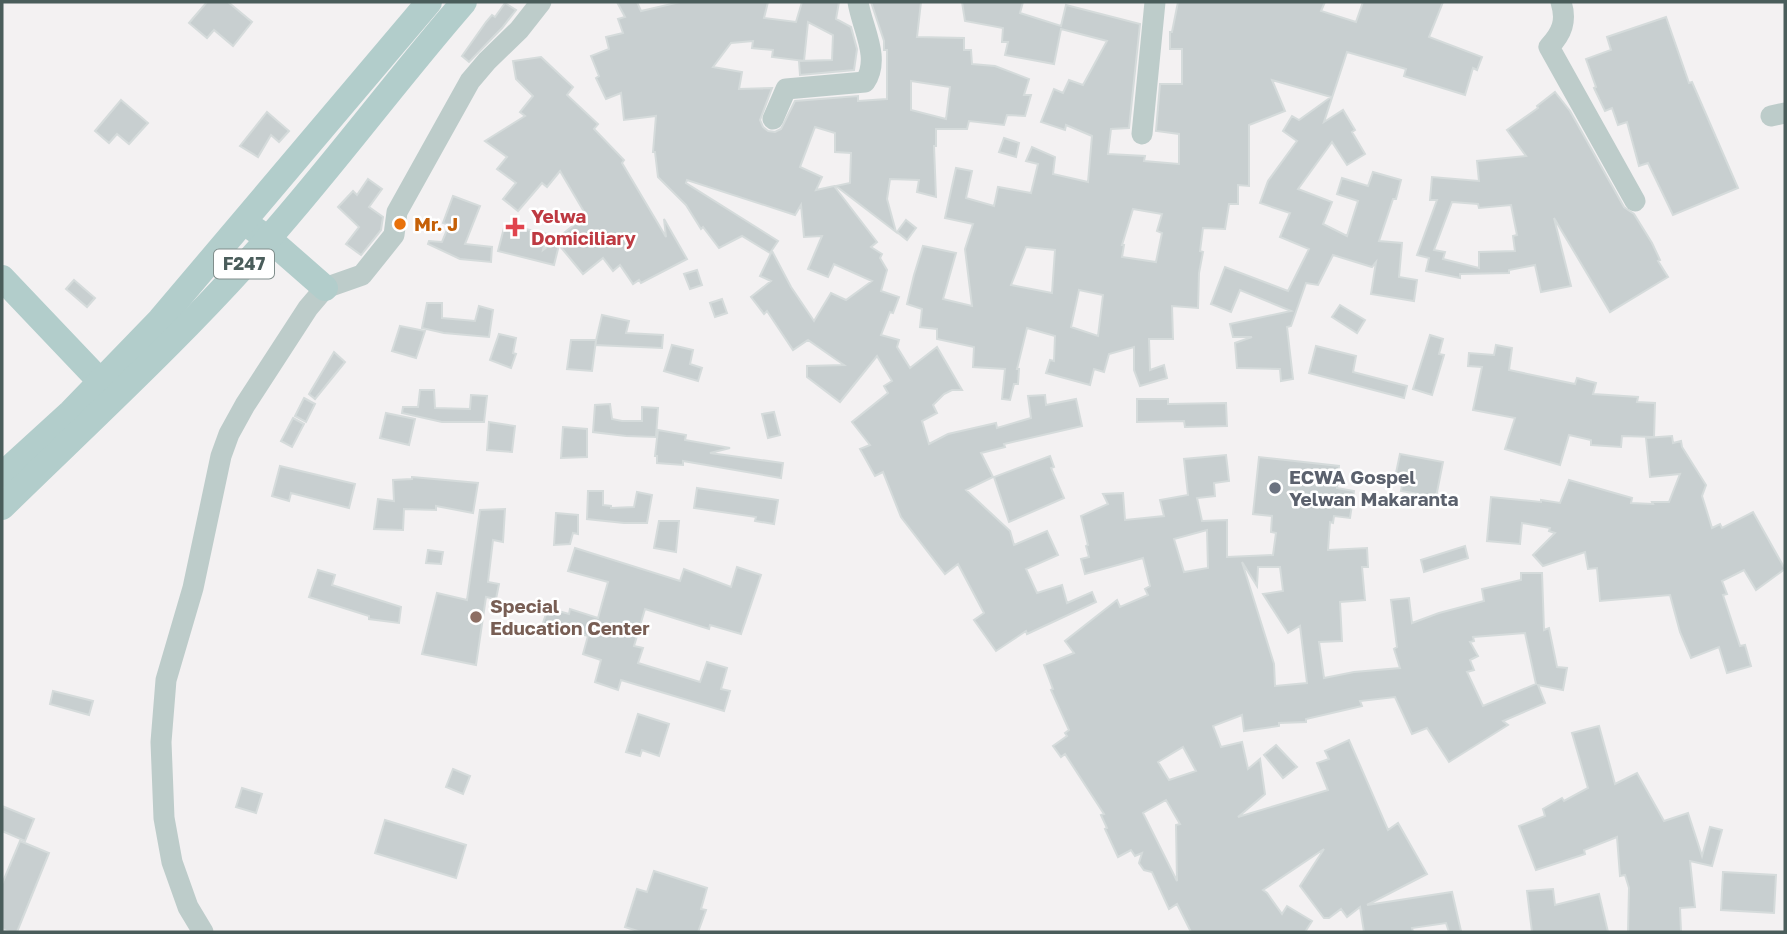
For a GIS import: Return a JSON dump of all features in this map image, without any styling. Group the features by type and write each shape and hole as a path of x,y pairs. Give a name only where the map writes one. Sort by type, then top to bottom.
{"main road":[{"name":"F247","path":"2,475 71,412 159,320 429,2"},
{"name":"F247","path":"2,507 166,347 269,239 457,4"},
{"path":"244,222 269,239 326,288"},
{"path":"2,278 100,381"}],"street":[{"path":"203,932 188,906 172,862 163,818 161,742 166,680 193,588 221,456 229,434 272,361 308,308 326,288 362,275 394,235 397,212 470,81 519,30 541,2"},
{"path":"773,119 786,89 865,82 872,72 870,49 858,2"},
{"path":"1142,134 1155,2"},
{"path":"1561,2 1565,15 1560,35 1549,47 1635,201"}],"building":[{"path":"207,2 228,2 252,22 233,46 214,30 207,38 189,23"},
{"path":"617,2 637,2 641,11 680,2 768,2 764,18 796,22 802,2 839,2 836,19 851,27 857,49 854,70 800,75 799,61 803,61 772,57 773,50 752,48 753,41 731,43 713,67 742,72 739,89 772,88 760,120 768,131 781,129 795,101 858,96 858,101 887,99 887,50 884,50 884,41 871,2 921,2 917,37 964,38 964,50 971,50 972,64 995,66 1029,79 1024,95 1031,95 1025,116 1007,115 1004,125 969,121 967,129 936,129 936,197 917,192 919,180 890,179 887,199 896,232 836,186 850,183 851,153 835,152 835,133 815,127 800,167 822,177 816,190 834,186 877,242 871,247 882,254 880,258 887,270 881,291 899,297 881,335 899,340 897,347 910,368 937,347 962,390 952,390 944,394 933,405 937,413 922,421 929,444 948,434 996,423 997,428 1031,418 1028,396 1045,395 1046,405 1076,399 1082,426 1004,444 1005,447 981,453 993,477 966,490 1010,531 1014,545 1047,531 1058,555 1026,569 1037,593 1062,585 1067,603 1092,592 1096,602 1027,634 1026,631 996,651 974,620 984,613 958,564 945,574 901,517 883,472 875,476 860,449 870,445 852,422 888,393 884,386 892,381 877,356 840,402 807,377 807,366 844,365 808,340 793,350 767,311 764,314 751,297 771,281 760,276 772,251 791,287 814,321 831,293 846,300 872,281 834,264 828,277 808,269 822,236 804,237 801,205 795,215 687,180 686,183 778,241 770,253 742,236 719,248 703,227 701,229 686,205 658,177 653,152 656,116 624,120 621,93 606,99 596,78 599,76 591,56 609,49 606,37 623,33 618,19 625,17","holes":["808,22 833,35 832,60 804,61","911,81 950,87 946,119 911,110"]},
{"path":"962,2 1023,2 1020,13 1061,26 1066,5 1140,24 1129,128 1111,129 1108,154 1145,156 1144,161 1179,164 1179,134 1156,131 1160,84 1182,84 1182,49 1170,49 1170,32 1178,2 1325,2 1321,11 1356,22 1363,2 1443,2 1429,37 1482,57 1477,70 1473,68 1465,95 1404,76 1406,69 1347,52 1324,122 1343,110 1365,154 1347,165 1332,142 1298,189 1332,202 1323,224 1347,236 1358,201 1337,194 1342,178 1368,186 1373,172 1401,180 1379,241 1402,243 1399,277 1417,280 1414,301 1371,294 1376,262 1372,267 1333,255 1318,285 1306,283 1291,326 1287,327 1293,379 1281,381 1280,369 1237,368 1235,343 1252,337 1233,337 1230,324 1291,311 1240,290 1231,312 1211,304 1225,267 1288,291 1309,249 1280,237 1290,213 1260,203 1268,181 1297,141 1283,131 1292,116 1299,120 1331,97 1272,80 1285,111 1249,125 1249,186 1238,185 1238,204 1229,204 1225,229 1203,228 1198,308 1172,306 1173,339 1149,339 1150,370 1164,365 1167,378 1140,386 1134,370 1134,347 1109,354 1104,372 1094,369 1090,385 1046,373 1050,360 1054,361 1055,336 1027,328 1017,369 1018,384 1014,384 1010,400 1002,399 1005,369 973,367 974,347 937,339 937,329 920,327 922,309 907,304 914,275 923,246 956,253 943,299 972,306 965,249 973,224 945,218 956,168 972,171 966,198 994,206 998,187 1031,193 1038,164 1026,161 1032,147 1055,157 1053,174 1088,182 1092,136 1066,125 1065,130 1041,122 1054,89 1063,93 1069,80 1083,85 1107,41 1061,29 1054,64 1005,55 1008,42 1002,42 1003,28 965,21","holes":["1133,209 1162,214 1157,231 1162,233 1156,262 1122,257 1122,245","1026,247 1055,250 1052,293 1011,285","1079,290 1103,295 1098,336 1071,327"]},
{"path":"505,3 516,10 469,62 462,56 486,22 492,15 495,17"},
{"path":"1666,17 1689,83 1692,82 1738,188 1673,215 1648,163 1639,166 1627,122 1618,125 1612,108 1605,111 1594,88 1596,87 1586,59 1611,50 1607,37"},
{"path":"541,57 573,87 567,95 598,124 594,129 624,160 622,163 666,237 664,219 687,259 641,283 639,280 633,284 620,265 613,271 603,258 583,274 559,245 554,265 498,251 505,224 547,234 543,250 555,241 551,235 559,237 586,215 560,171 547,187 542,183 518,211 503,199 516,183 497,169 507,157 485,141 525,116 520,112 533,96 516,79 513,61"},
{"path":"1555,92 1570,111 1624,207 1634,214 1652,243 1660,260 1658,261 1668,277 1610,312 1554,218 1571,286 1541,292 1535,265 1509,270 1509,273 1460,274 1460,278 1426,271 1429,258 1417,255 1437,200 1430,200 1432,177 1479,181 1477,161 1526,156 1507,130 1538,108 1537,106","holes":["1452,202 1478,204 1479,208 1511,205 1517,235 1513,236 1515,251 1479,252 1479,268 1443,259 1445,252 1434,250"]},
{"path":"121,100 148,123 129,144 117,134 109,143 95,131"},
{"path":"267,112 289,131 279,142 271,135 258,157 240,146"},
{"path":"1004,138 1019,143 1016,157 999,152"},
{"path":"368,179 382,189 369,207 383,217 381,230 361,255 346,244 359,227 338,207 353,191 357,195"},
{"path":"453,196 480,206 465,244 492,247 491,262 460,259 428,244 429,241 442,242 449,225 443,223"},
{"path":"906,220 916,228 907,240 897,232"},
{"path":"697,270 702,285 690,289 684,274"},
{"path":"74,280 95,298 87,307 66,289"},
{"path":"722,299 727,313 715,317 710,303"},
{"path":"427,303 442,303 442,318 475,321 479,306 493,310 489,337 422,328"},
{"path":"1340,305 1365,320 1357,333 1332,317"},
{"path":"602,315 629,321 626,333 663,335 662,348 595,345"},
{"path":"400,326 425,331 416,358 392,351"},
{"path":"499,334 516,338 513,353 516,354 511,368 490,360"},
{"path":"1430,335 1443,339 1439,354 1444,355 1432,395 1413,389"},
{"path":"571,340 596,340 592,371 567,369"},
{"path":"672,345 693,350 690,364 702,368 698,381 664,371"},
{"path":"1496,345 1512,348 1509,370 1575,384 1577,378 1596,383 1593,394 1638,397 1637,402 1655,403 1654,437 1622,436 1621,447 1591,445 1591,440 1569,435 1560,465 1505,449 1515,418 1473,410 1482,367 1468,366 1469,353 1494,355"},
{"path":"1316,346 1356,356 1353,372 1407,386 1404,398 1309,373"},
{"path":"334,352 345,362 315,399 309,394"},
{"path":"420,390 434,390 435,408 470,409 471,395 487,396 484,422 442,422 402,413 403,407 418,407"},
{"path":"304,398 315,404 306,422 295,416"},
{"path":"1137,399 1168,399 1168,404 1226,403 1227,426 1185,427 1184,421 1137,422"},
{"path":"610,404 612,419 622,421 642,421 642,407 658,408 656,437 593,432 595,405"},
{"path":"774,412 780,435 768,438 762,414"},
{"path":"386,413 415,419 409,445 380,438"},
{"path":"293,418 304,424 292,447 281,441"},
{"path":"489,422 515,426 512,452 487,450"},
{"path":"563,427 587,429 587,457 561,458"},
{"path":"658,430 686,435 685,440 730,448 710,453 783,463 781,478 683,461 683,465 657,463 655,456"},
{"path":"1672,436 1673,443 1681,441 1706,485 1702,496 1712,528 1720,524 1722,528 1753,512 1785,569 1756,590 1744,570 1722,581 1727,594 1723,595 1740,646 1745,645 1751,666 1727,673 1719,647 1691,658 1680,632 1670,595 1600,601 1597,568 1588,569 1585,552 1543,566 1533,555 1555,533 1549,531 1550,528 1522,523 1520,544 1487,541 1491,497 1560,503 1569,480 1632,498 1631,503 1669,502 1680,474 1650,477 1646,438"},
{"path":"1400,454 1443,462 1436,497 1401,491 1404,475 1396,473"},
{"path":"1226,455 1229,481 1214,483 1215,496 1197,498 1202,521 1227,520 1227,557 1273,555 1276,533 1271,532 1272,516 1253,514 1259,457 1339,466 1337,488 1354,491 1350,518 1334,516 1333,523 1330,522 1328,550 1367,548 1368,567 1362,567 1365,600 1340,602 1342,641 1319,642 1324,678 1400,668 1394,649 1397,647 1391,600 1409,598 1412,623 1484,601 1482,589 1521,580 1521,573 1542,573 1544,630 1549,628 1557,667 1567,668 1563,690 1538,685 1545,703 1503,721 1508,725 1449,762 1427,728 1412,734 1395,697 1360,701 1362,706 1306,719 1306,722 1279,723 1279,726 1244,731 1242,715 1213,726 1221,747 1242,742 1248,769 1260,759 1265,794 1238,817 1328,790 1317,763 1329,759 1325,751 1349,740 1388,830 1398,823 1427,874 1367,905 1452,892 1461,931 1449,932 1446,923 1412,928 1413,932 1364,932 1360,907 1347,917 1341,909 1329,918 1324,918 1300,886 1324,849 1263,890 1282,914 1287,906 1312,921 1305,932 1191,932 1177,904 1169,909 1152,872 1144,870 1139,863 1142,853 1135,856 1131,850 1118,857 1105,829 1107,828 1101,815 1104,814 1065,754 1061,757 1053,746 1067,736 1065,733 1069,730 1051,690 1053,689 1044,665 1074,653 1065,641 1117,600 1120,607 1148,595 1145,589 1150,586 1143,558 1085,574 1081,559 1089,557 1081,516 1108,504 1103,494 1123,493 1125,520 1164,516 1160,500 1188,495 1184,459","holes":["1207,530 1208,568 1184,572 1174,539","1242,562 1257,586 1258,567 1280,567 1283,591 1263,594 1288,633 1300,626 1307,683 1275,686 1274,664","1525,633 1536,684 1483,706 1467,672 1474,670 1470,660 1478,656 1470,642 1474,641 1473,637","1183,747 1196,771 1169,780 1158,762","1166,800 1180,824 1176,825 1177,881 1143,813"]},
{"path":"1050,456 1054,467 1051,468 1064,498 1009,522 994,477"},
{"path":"280,466 355,484 349,508 291,493 289,501 272,496"},
{"path":"412,477 478,483 473,513 436,506 436,510 404,509 403,530 374,529 378,499 394,501 393,480"},
{"path":"697,488 778,500 774,524 755,521 756,517 694,508"},
{"path":"588,491 603,491 603,505 611,508 634,507 637,492 652,495 647,523 587,519"},
{"path":"505,509 503,542 493,540 488,582 499,584 496,599 486,597 476,665 422,654 437,593 467,600 480,510"},
{"path":"556,513 578,515 578,534 573,533 570,544 554,545"},
{"path":"659,521 679,521 676,552 654,548"},
{"path":"1465,546 1468,558 1424,572 1421,560"},
{"path":"575,548 680,581 684,569 731,587 737,567 761,575 741,634 710,625 709,629 645,609 634,646 643,648 638,663 700,682 707,662 727,668 721,689 730,691 724,711 621,680 618,690 595,682 601,660 583,654 588,636 542,626 548,608 569,614 570,609 598,618 608,582 568,571"},
{"path":"428,550 443,552 441,564 426,563"},
{"path":"318,570 335,575 332,585 401,607 399,623 369,619 369,616 309,597"},
{"path":"53,691 93,701 89,715 50,704"},
{"path":"638,714 669,724 659,756 642,750 640,756 626,752"},
{"path":"1599,726 1615,784 1637,773 1664,821 1688,813 1702,856 1710,827 1722,830 1712,866 1690,861 1695,907 1680,908 1681,932 1628,932 1629,888 1625,875 1620,876 1617,837 1584,850 1585,854 1536,870 1519,826 1545,816 1543,809 1562,798 1564,801 1588,788 1572,733"},
{"path":"1276,745 1297,767 1283,778 1264,755"},
{"path":"453,769 470,776 463,794 446,787"},
{"path":"242,788 262,794 256,813 236,807"},
{"path":"2,806 34,819 25,841 2,831"},
{"path":"385,820 466,845 456,878 375,853"},
{"path":"20,841 49,853 17,932 9,932 2,929 2,884"},
{"path":"654,871 707,888 701,909 706,910 698,932 641,932 625,927 637,889 647,892"},
{"path":"1723,872 1776,875 1774,913 1721,910"},
{"path":"1553,889 1555,905 1599,894 1608,932 1532,932 1527,891"}],"place":[{"name":"Mr. J","path":"400,224"},
{"name":"Yelwa Domiciliary","path":"515,227"},
{"name":"ECWA Gospel Yelwan Makaranta","path":"1275,488"},
{"name":"Special Education Center","path":"476,617"}]}
